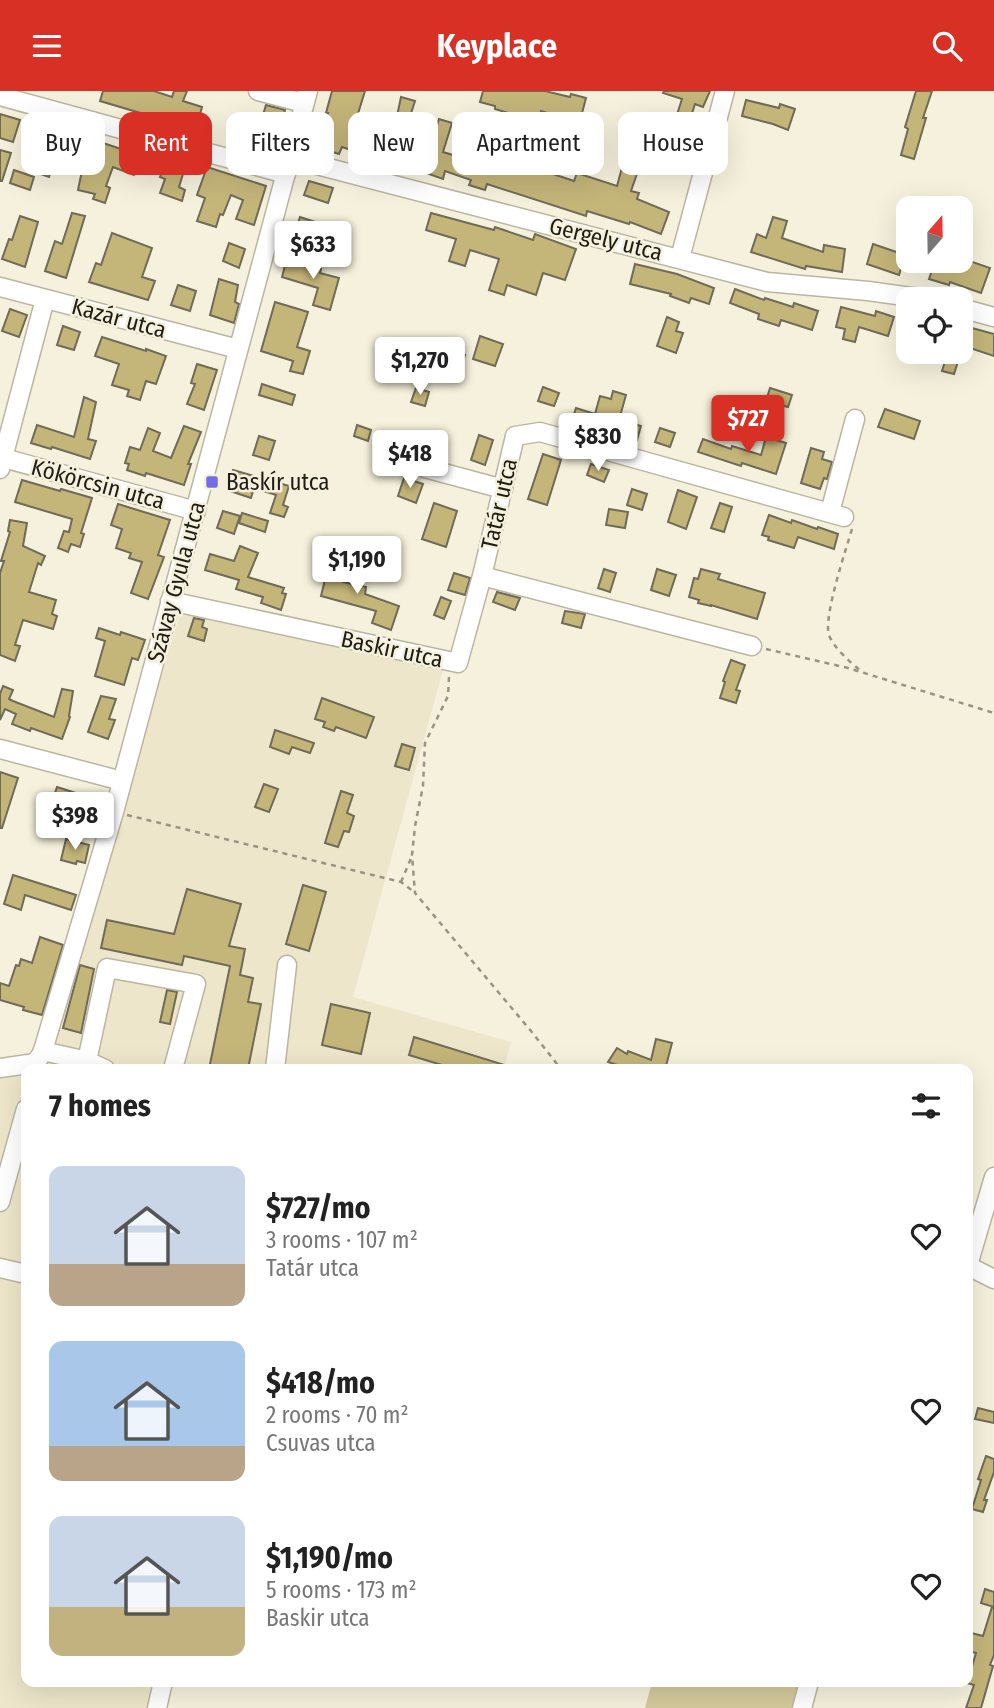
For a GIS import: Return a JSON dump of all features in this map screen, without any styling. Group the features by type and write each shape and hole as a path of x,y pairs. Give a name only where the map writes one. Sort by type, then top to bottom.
{"street":[{"path":"258,91 306,97"},
{"path":"680,258 725,91"},
{"name":"Gergely utca","path":"0,96 226,151"},
{"name":"Szávay Gyula utca","path":"38,1061 114,812 286,175"},
{"name":"Gergely utca","path":"326,175 680,258 767,282 896,295"},
{"name":"Kazár utca","path":"0,287 238,349"},
{"path":"1,461 46,299"},
{"path":"973,312 994,317"},
{"path":"837,515 855,419"},
{"name":"Tatár utca","path":"482,576 515,436 540,432 837,515"},
{"name":"Kökörcsin utca","path":"1,461 196,511"},
{"path":"425,468 503,489"},
{"path":"482,576 752,646"},
{"name":"Baskir utca","path":"170,601 458,663 482,576"},
{"path":"0,749 122,781"},
{"path":"276,1064 287,965"},
{"path":"87,1061 107,968 196,984 174,1064"},
{"path":"38,1061 87,1061 94,1064"},
{"path":"0,1068 21,1064"},
{"path":"0,1202 19,1165"},
{"path":"973,1248 994,1177"},
{"path":"0,1268 21,1273"},
{"path":"973,1268 994,1279"},
{"path":"157,1708 162,1687"},
{"path":"802,1708 808,1687"}],"path":[{"path":"837,515 853,524 830,608 828,635 845,659 863,672"},
{"path":"752,646 863,672 994,713"},
{"path":"415,893 412,855 423,786 425,743 448,696 449,661"},
{"path":"114,812 401,883 415,893 557,1064"},
{"path":"401,883 412,855"}],"shaded area":[{"path":"181,610 443,670 353,997 511,1042 505,1064 47,1064"},
{"path":"21,1073 21,1687 155,1687 150,1708 0,1708 0,1075"},
{"path":"651,1687 801,1687 795,1708 645,1708"}],"building":[{"path":"103,91 154,91 172,97 174,91 187,91 183,101 202,107 201,112 137,112 100,101"},
{"path":"332,91 365,91 358,112 348,112 348,149 342,147 339,154 334,152 334,112 326,112"},
{"path":"483,91 545,91 586,98 582,112 505,112 480,102"},
{"path":"710,91 703,107 695,104 692,112 678,112 682,99 663,93"},
{"path":"916,91 932,91 914,159 901,155 908,129 905,127"},
{"path":"401,97 415,101 411,112 398,112"},
{"path":"746,100 779,108 780,104 795,109 788,130 742,116"},
{"path":"266,105 285,110 284,112 264,112"},
{"path":"0,114 20,120 13,142 0,138"},
{"path":"439,119 452,123 443,152 452,155 452,173 445,171 443,179 432,175 438,175"},
{"path":"105,144 119,148 119,169 113,167 106,186 110,188 105,203 93,199 95,194 78,190 81,175 105,175"},
{"path":"0,150 11,153 2,181 0,181"},
{"path":"212,169 266,186 254,225 236,219 243,200 231,195 216,227 197,221 205,198 197,195 204,175 212,175"},
{"path":"14,170 21,175 34,177 30,190 10,183"},
{"path":"183,175 179,187 185,190 182,201 160,193 165,179 160,177"},
{"path":"457,175 556,175 574,181 576,175 583,175 617,186 620,175 637,175 631,191 639,193 637,199 669,212 661,234 630,222 629,224 587,211 586,216 487,184 485,190 469,185 471,180"},
{"path":"309,181 333,188 328,203 304,195"},
{"path":"72,213 85,216 66,278 45,271 55,241 62,244"},
{"path":"431,213 494,230 495,227 533,240 535,234 576,249 565,280 543,273 536,295 507,285 504,295 489,290 499,259 470,250 465,266 449,261 456,239 426,230"},
{"path":"20,216 38,222 25,267 2,259"},
{"path":"300,217 318,223 311,243 293,238"},
{"path":"773,217 787,221 782,238 823,252 824,245 845,249 842,272 806,266 805,269 751,252 757,234 766,238"},
{"path":"112,233 152,248 142,277 155,281 148,300 89,282 96,263 101,265"},
{"path":"229,243 245,249 239,268 223,261"},
{"path":"873,244 896,252 896,273 899,275 867,264"},
{"path":"287,258 321,269 320,273 339,278 330,310 313,305 318,288 282,277"},
{"path":"973,262 990,268 981,293 973,290 973,287 950,282 949,285 929,279 931,273 973,273"},
{"path":"635,264 677,274 714,288 709,304 691,298 689,303 670,296 671,294 630,284"},
{"path":"219,279 238,285 235,302 239,304 234,323 210,315"},
{"path":"178,285 196,291 190,311 171,305"},
{"path":"735,289 764,300 765,298 793,307 794,303 818,311 812,330 781,320 779,326 758,319 759,314 730,303"},
{"path":"275,302 308,312 297,347 310,351 303,374 290,371 293,361 261,351"},
{"path":"841,307 875,316 876,311 894,317 888,336 859,327 855,342 843,339 845,329 836,327"},
{"path":"10,309 27,315 19,337 2,331"},
{"path":"667,317 679,322 676,331 683,333 676,353 657,346"},
{"path":"63,326 80,332 74,350 57,345"},
{"path":"973,328 994,334 994,356 973,349"},
{"path":"480,336 503,344 495,366 473,359"},
{"path":"102,337 166,356 156,384 146,381 140,400 127,396 129,390 112,385 119,364 95,356"},
{"path":"456,352 465,355 458,376 449,373"},
{"path":"197,364 217,370 204,410 187,404 195,384 191,383"},
{"path":"944,364 957,364 954,374 942,371"},
{"path":"262,384 295,395 292,405 259,395"},
{"path":"543,387 559,393 554,406 538,401"},
{"path":"416,388 429,392 425,406 411,402"},
{"path":"770,388 792,395 788,407 766,401"},
{"path":"613,391 626,395 619,420 641,426 637,440 585,423 583,427 571,423 576,408 595,414 600,396 611,399"},
{"path":"84,397 96,402 88,439 96,441 90,459 31,443 37,425 74,437"},
{"path":"885,409 920,421 914,439 878,427"},
{"path":"357,425 371,430 368,441 354,436"},
{"path":"184,426 201,432 188,464 191,464 184,485 127,470 129,464 125,463 130,447 140,450 148,428 160,433 153,451 171,458"},
{"path":"660,428 675,433 670,447 655,442"},
{"path":"479,435 493,440 485,465 471,460"},
{"path":"259,436 275,441 269,460 253,455"},
{"path":"766,437 786,443 776,474 698,452 703,439 731,449 732,446 761,455"},
{"path":"811,448 824,452 822,459 832,462 827,479 824,478 820,489 801,483"},
{"path":"543,454 561,460 547,505 528,499"},
{"path":"591,464 609,470 604,482 587,475"},
{"path":"233,470 289,486 283,505 288,507 284,517 270,513 276,495 254,488 251,498 227,490"},
{"path":"404,478 423,484 416,503 398,496"},
{"path":"22,480 92,498 81,533 84,534 80,547 71,544 68,552 58,548 64,531 69,532 72,519 15,502"},
{"path":"632,489 647,494 642,510 627,505"},
{"path":"678,490 697,497 686,529 668,522"},
{"path":"434,503 457,511 446,547 422,539"},
{"path":"720,503 732,507 724,532 711,528"},
{"path":"118,504 170,520 158,555 164,557 148,599 131,593 142,562 129,558 131,553 116,548 122,529 111,525"},
{"path":"609,509 628,512 625,528 606,525"},
{"path":"223,511 240,516 234,534 217,528"},
{"path":"242,513 268,521 265,532 239,523"},
{"path":"769,515 838,534 834,549 798,537 794,548 768,540 769,537 762,535"},
{"path":"10,520 27,523 23,546 45,556 41,565 38,563 29,592 56,600 52,614 57,616 53,629 23,620 15,645 20,646 15,661 0,655 0,573 10,532"},
{"path":"240,546 258,553 248,577 284,588 282,593 286,594 281,610 261,603 263,597 236,589 239,580 205,570 210,554 234,561"},
{"path":"330,559 342,562 339,574 345,576 343,582 366,587 365,594 399,606 391,630 372,623 376,611 321,596"},
{"path":"604,569 616,573 610,592 598,588"},
{"path":"657,569 676,575 669,596 651,590"},
{"path":"701,569 720,574 718,579 765,593 757,619 698,603 699,600 689,597 694,578 698,579"},
{"path":"454,573 470,578 465,595 448,590"},
{"path":"497,592 520,598 515,610 493,602"},
{"path":"441,597 451,601 444,619 434,615"},
{"path":"565,611 585,614 581,628 562,623"},
{"path":"194,618 204,620 202,627 207,629 204,641 188,636"},
{"path":"99,628 145,640 138,660 132,658 124,685 95,676 105,641 96,638"},
{"path":"731,660 745,665 736,690 740,691 736,703 720,698"},
{"path":"3,686 13,690 9,699 54,717 62,689 73,691 70,717 62,739 12,724 16,714 5,709 0,720 0,694"},
{"path":"101,696 116,699 109,719 115,720 108,739 88,732"},
{"path":"322,698 374,717 366,738 336,727 334,731 323,727 325,722 315,719"},
{"path":"275,730 314,743 310,753 292,747 289,754 270,747"},
{"path":"402,744 415,748 409,770 395,766"},
{"path":"0,772 18,778 2,828 0,828"},
{"path":"264,784 278,789 269,812 255,807"},
{"path":"57,787 88,797 80,821 49,811"},
{"path":"341,791 353,795 347,813 354,816 349,832 344,831 338,847 325,843"},
{"path":"66,839 89,845 85,863 77,861 76,864 61,860"},
{"path":"13,875 76,895 71,910 25,895 21,910 4,904"},
{"path":"303,885 326,892 309,951 286,944"},
{"path":"187,889 241,904 229,946 245,949 240,975 253,978 248,1002 261,1004 249,1064 210,1064 230,966 184,956 182,965 101,948 107,920 174,934"},
{"path":"40,937 63,945 42,1015 0,1000 0,983 9,986 16,965 19,966 21,959 32,963"},
{"path":"80,965 94,969 81,1033 63,1028"},
{"path":"167,990 177,992 170,1024 160,1022"},
{"path":"331,1004 370,1013 361,1054 322,1045"},
{"path":"414,1037 501,1064 439,1064 409,1055"},
{"path":"656,1039 672,1043 667,1064 608,1062 617,1048 627,1054 628,1051 651,1060"},
{"path":"978,1408 994,1412 994,1423 975,1419"},
{"path":"986,1456 994,1459 994,1472 984,1500 987,1500 983,1512 973,1509 981,1480 978,1479"},
{"path":"985,1589 994,1592 994,1607 981,1603"},
{"path":"992,1607 994,1655 990,1665 993,1666 981,1708 966,1708 974,1685 973,1663 976,1653 973,1652 973,1633 983,1636"}],"place":[{"name":"Baskír utca","path":"212,482"}]}
